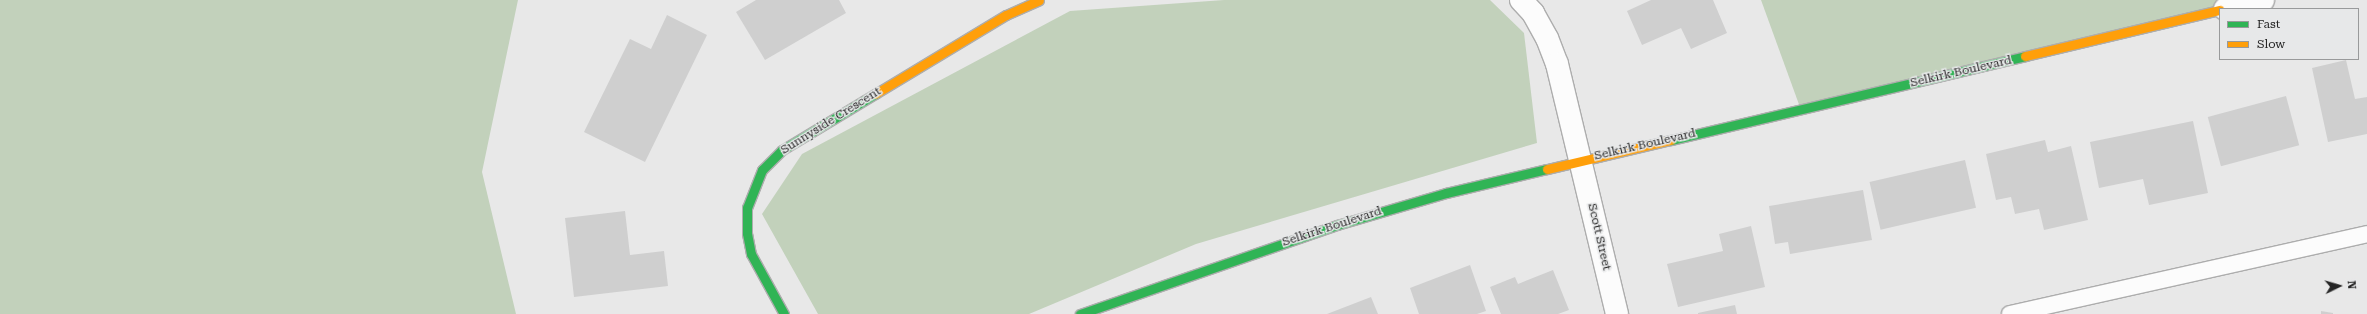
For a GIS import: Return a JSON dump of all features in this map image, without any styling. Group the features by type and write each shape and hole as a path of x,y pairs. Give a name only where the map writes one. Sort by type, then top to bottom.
{"street":[{"name":"Sunnyside Crescent","path":"784,314 756,266 751,254 747,233 747,208 762,170 782,150 1006,15 1039,0"},
{"path":"1521,0 1533,13 1550,45 1581,160"},
{"path":"2229,8 2263,0"},
{"name":"Selkirk Boulevard","path":"1080,314 1344,222 1446,193 2219,10"},
{"name":"Scott Street","path":"1581,160 1617,314"}],"lane":[{"path":"2010,314 2367,234"}],"green space":[{"path":"0,0 518,0 482,172 516,314 0,314"},
{"path":"1224,0 1490,0 1524,33 1537,143 1196,244 1029,314 818,314 762,214 802,154 1070,11"},
{"path":"1761,0 2263,0 2229,8 2219,8 2219,10 1801,110"}],"building":[{"path":"756,0 839,0 846,13 765,60 736,12"},
{"path":"1651,0 1713,0 1727,33 1691,49 1681,28 1642,45 1627,11"},
{"path":"667,15 707,35 645,162 584,132 630,39 651,49"},
{"path":"2346,60 2355,99 2367,97 2367,134 2328,142 2312,68"},
{"path":"2286,96 2299,145 2221,166 2208,117"},
{"path":"2193,121 2208,193 2149,205 2143,179 2099,188 2090,142"},
{"path":"2045,140 2048,152 2071,146 2088,220 2044,230 2039,209 2015,214 2011,197 1996,200 1986,154"},
{"path":"1965,160 1976,208 1881,230 1870,182"},
{"path":"1863,190 1872,240 1790,254 1788,242 1775,244 1769,206"},
{"path":"625,211 630,255 664,251 668,286 574,297 565,218"},
{"path":"1751,226 1765,287 1678,307 1667,264 1723,251 1719,234"},
{"path":"1470,265 1486,311 1477,314 1419,314 1410,288"},
{"path":"1553,270 1569,310 1558,314 1501,314 1490,287 1515,277 1518,284"},
{"path":"1371,297 1378,314 1327,314"},
{"path":"1735,305 1737,314 1698,314 1698,313"},
{"path":"2321,311 2333,313 2333,314 2321,314"}],"traffic: fast":[{"path":"1671,140 2025,56"},
{"path":"784,314 751,254 747,233 747,208 762,170 782,150 875,94"},
{"path":"1080,314 1337,225 1446,193 1547,169"}],"traffic: slow":[{"path":"875,94 1006,15 1039,0"},
{"path":"2025,56 2219,10"},
{"path":"1547,169 1671,140"}]}
